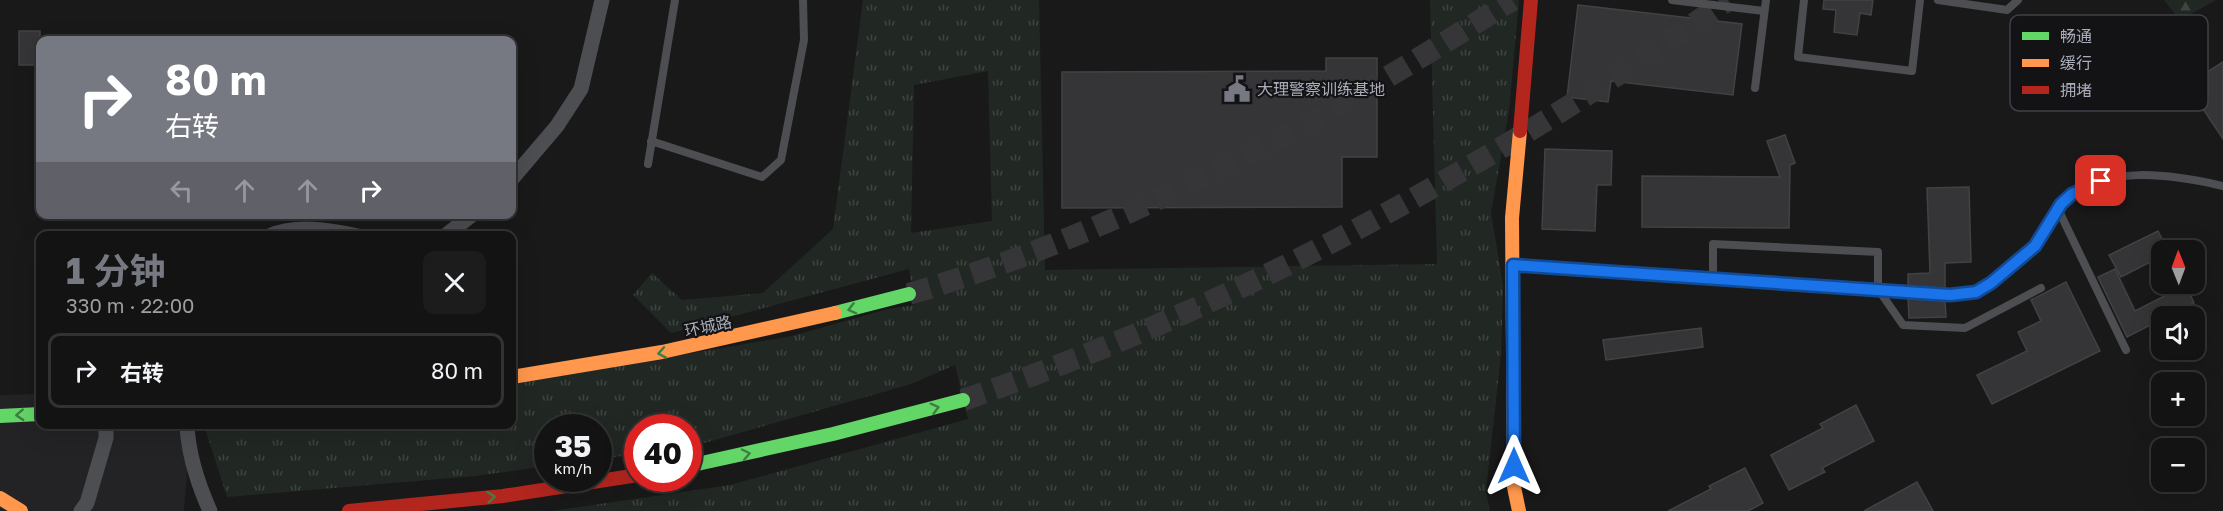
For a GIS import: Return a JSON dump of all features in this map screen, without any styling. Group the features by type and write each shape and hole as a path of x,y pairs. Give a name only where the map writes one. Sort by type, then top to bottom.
{"main road":[{"path":"1519,511 1514,487 1512,218 1531,0"},
{"name":"环城路","path":"516,376 686,348 909,294"},
{"path":"702,463 823,437 963,400"},
{"path":"0,416 36,414"},
{"path":"349,511 503,496 624,477"},
{"path":"0,498 21,511"}],"street":[{"path":"516,174 557,126 581,89 602,0"},
{"path":"451,231 467,219"},
{"path":"288,231 329,231"},
{"path":"81,511 87,503 106,438 106,429"},
{"path":"188,429 188,439 202,494 210,511"}],"lane":[{"path":"648,164 675,0"},
{"path":"651,141 762,177 781,160 804,40 803,0"},
{"path":"1671,0 1764,11"},
{"path":"1755,88 1766,0"},
{"path":"1804,0 1798,57 1912,71 1920,0"},
{"path":"1938,0 2007,10 2018,0"},
{"path":"1513,265 1959,296 1976,292 1991,283 2035,246 2058,209 2072,194 2088,186 2114,177 2162,175 2191,178 2223,186"},
{"path":"2058,209 2126,350"},
{"path":"1713,278 1713,244 1878,252 1878,289 1903,325 1965,328 2041,288"}],"shaded area":[{"path":"36,394 36,429 191,429 184,511 0,511 0,395"}],"green space":[{"path":"863,0 1039,0 1045,270 1437,264 1430,0 1519,0 1509,111 1491,213 1503,285 1501,354 1486,492 1490,511 552,511 682,492 702,492 702,489 730,485 968,419 955,365 911,384 702,443 702,414 624,414 624,456 612,457 612,414 534,414 534,468 475,476 227,497 205,429 516,429 516,383 792,336 888,309 915,305 909,269 671,333 633,295 652,273 682,300 763,293 833,229","holes":["988,71 992,221 911,233 914,85"]},
{"path":"2164,0 2216,0 2189,15 2176,15"}],"building":[{"path":"1824,0 1873,0 1871,15 1860,13 1857,35 1834,32 1836,10 1823,9"},
{"path":"1578,5 1742,24 1733,95 1611,81 1608,102 1567,97"},
{"path":"19,31 40,31 40,36 36,36 36,65 19,65"},
{"path":"1326,58 1377,58 1377,157 1342,157 1342,207 1062,208 1062,72 1326,71"},
{"path":"2223,62 2223,139 2204,111 2208,111 2208,72"},
{"path":"1785,135 1795,163 1790,165 1789,228 1642,227 1642,176 1780,177 1767,141"},
{"path":"1545,149 1612,151 1611,185 1597,185 1595,231 1542,229"},
{"path":"1969,187 1971,262 1945,263 1945,289 1908,286 1908,274 1930,273 1927,188"},
{"path":"2158,231 2163,240 2151,240 2151,262 2121,277 2109,255"},
{"path":"2115,269 2135,311 2168,294 2190,294 2194,303 2188,306 2151,306 2151,325 2127,337 2098,277"},
{"path":"2066,282 2100,351 1992,404 1977,375 2027,351 2018,332 2041,321 2031,300"},
{"path":"1908,298 1945,301 1946,317 1909,318"},
{"path":"1701,328 1703,347 1606,360 1603,340"},
{"path":"1856,405 1874,441 1822,468 1825,472 1789,490 1771,455 1823,428 1820,424"},
{"path":"1745,468 1763,503 1748,511 1668,511 1711,489 1709,486"},
{"path":"1917,482 1933,511 1864,511"}],"tunnel":[{"path":"909,294 989,268 1067,238 1221,169 1369,88 1512,0"},
{"path":"963,400 1065,363 1165,322 1263,277 1359,228 1547,120 1728,0"}],"traffic: fast":[{"path":"835,313 909,294"},
{"path":"702,463 833,434 963,400"},
{"path":"0,416 36,414"}],"traffic: slow":[{"path":"1519,511 1514,487 1512,218 1520,131"},
{"path":"516,376 662,352 835,313"},
{"path":"0,498 21,511"}],"traffic: jam":[{"path":"1520,131 1531,0"},
{"path":"349,511 503,496 624,477"}],"place":[{"name":"大理警察训练基地","path":"1237,89"}],"route":[{"path":"1514,466 1513,265 1959,296 1976,292 1991,283 2035,246 2061,204 2072,194 2101,181"}]}
